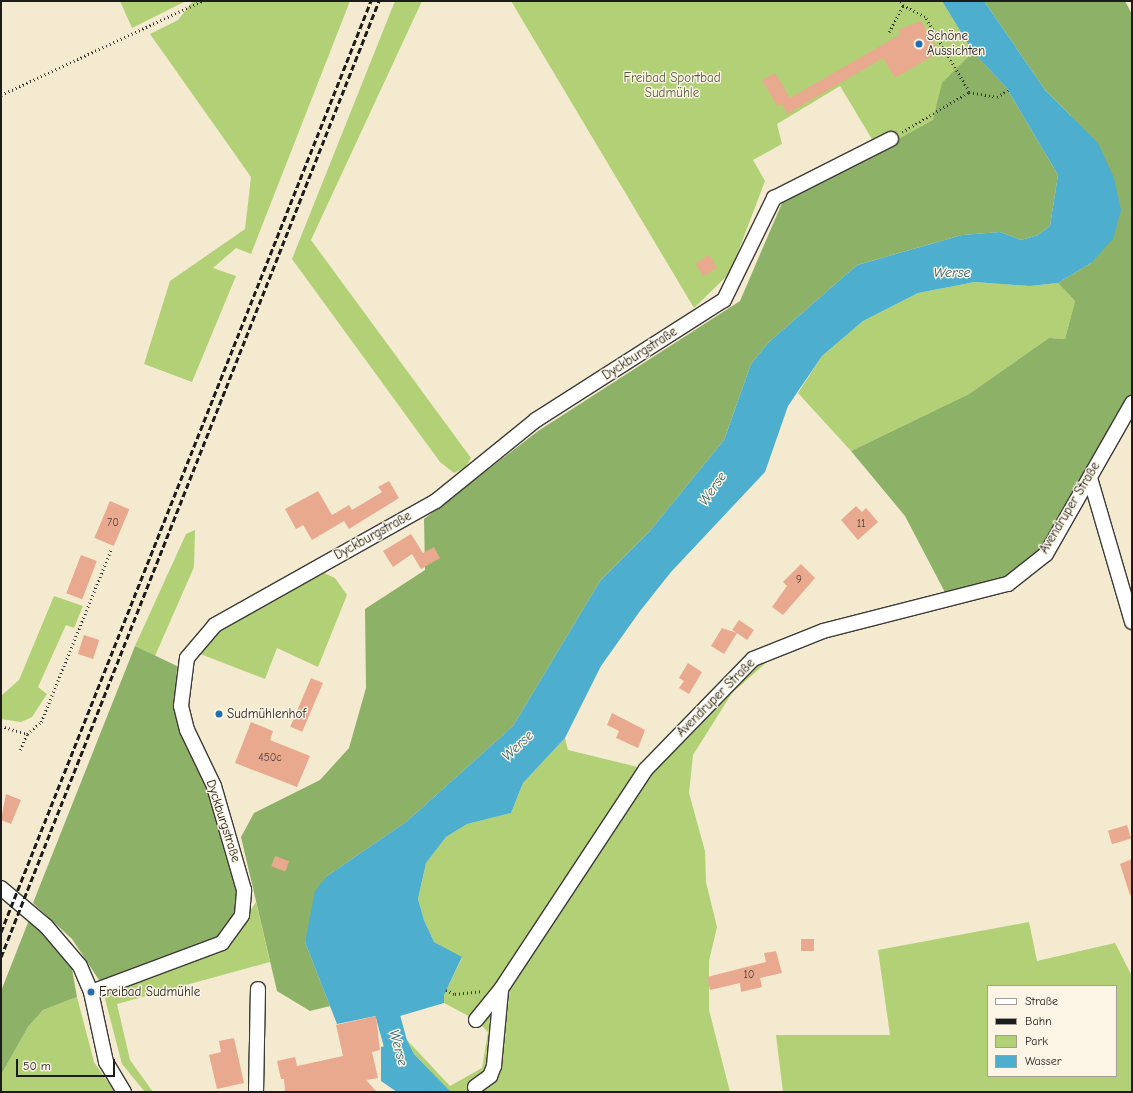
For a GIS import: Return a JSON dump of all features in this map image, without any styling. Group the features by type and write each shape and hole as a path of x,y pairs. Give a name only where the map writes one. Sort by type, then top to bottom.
{"street":[{"name":"Dyckburgstraße","path":"90,992 222,943 242,915 244,890 214,786 186,730 180,706 187,658 215,625 436,501 536,420 724,300 774,198 891,139"},
{"name":"Avendruper Straße","path":"475,1087 490,1076 494,1066 501,989 646,769 753,659 823,631 1008,584 1046,554 1132,403"},
{"path":"1090,478 1132,622"},
{"path":"1,888 64,944 90,992 106,1062 124,1092"},
{"path":"256,1092 258,989"},
{"path":"476,1020 501,989"}],"path":[{"path":"1,95 202,1"},
{"path":"900,1 903,6 925,17 969,92"},
{"path":"889,32 903,6"},
{"path":"891,139 969,92 997,97 1008,90"},
{"path":"20,750 27,734 41,722 111,550"},
{"path":"1,726 27,734"},
{"path":"446,990 455,994 501,989"}],"green space":[{"path":"120,1 186,1 132,28"},
{"path":"193,1 350,1 251,254 236,248 213,268 236,276 192,382 144,364 170,281 245,229 251,177 150,34 178,20"},
{"path":"395,1 422,1 311,240 471,458 466,467 454,473 440,462 292,259"},
{"name":"Freibad Sportbad Sudmühle","path":"511,1 942,1 973,52 1006,87 878,149 840,86 777,124 782,144 753,160 765,181 730,273 694,308"},
{"path":"984,1 1125,1 1132,14 1132,403 1046,554 1008,584 949,600 905,516 851,451 969,394 1049,338 1065,339 1075,301 1058,283 1091,263 1071,116 1045,90"},
{"path":"973,52 1006,87 1058,175 1050,226 1038,235 1021,240 1000,232 962,235 857,265 769,342 751,364 724,440 649,532 600,581 513,726 406,822 327,876 305,942 330,1006 310,1011 277,991 241,837 254,813 320,780 349,748 366,688 365,609 425,570 424,519 538,431 740,301 782,203 933,120 942,83"},
{"path":"975,282 1030,286 1058,283 1075,301 1065,339 1049,338 969,394 851,451 798,393 822,356 863,321 918,293"},
{"path":"195,530 194,567 155,656 135,646 186,534"},
{"path":"324,573 335,578 347,595 318,667 277,648 265,679 195,652 224,628"},
{"path":"54,596 83,606 74,628 66,625 38,687 47,694 32,717 21,722 1,719 1,696 19,680"},
{"path":"788,643 732,693 693,755 689,793 705,851 706,882 717,927 709,961 709,1010 730,1092 451,1092 414,1054 407,1040 450,1086 482,1068 488,1032 476,1020 444,1003 444,995 462,958 434,942 424,920 418,899 426,863 446,837 467,824 511,813 523,783 565,738 568,750 646,769 753,659"},
{"path":"135,646 177,666 175,708 210,789 238,890 236,914 215,940 101,983 72,939 33,903"},
{"path":"256,902 270,962 117,1004 130,1060 153,1092 145,1092 122,1064 105,999 111,991 226,948"},
{"path":"29,920 58,945 72,969 77,997 43,1010 28,1027 1,1075 1,991"},
{"path":"1029,922 1037,961 1115,943 1132,976 1132,1092 783,1092 776,1035 890,1035 878,950"},
{"path":"77,997 94,1062 115,1092 1,1092 1,1075 28,1027 43,1010"}],"water":[{"path":"942,1 984,1 1045,90 1098,143 1114,178 1121,210 1113,239 1091,263 1058,283 1030,286 975,282 918,293 863,321 822,356 788,406 765,472 671,572 640,611 601,666 565,738 523,783 511,813 467,824 446,837 426,863 418,899 424,920 434,942 462,957 444,995 444,1003 400,1016 402,1031 381,1035 376,1016 337,1024 305,942 315,891 327,876 406,822 513,726 600,581 649,532 724,440 751,364 769,342 857,265 962,235 1000,232 1021,240 1038,235 1050,226 1058,175 1006,87 973,52"},
{"path":"407,1040 414,1054 451,1092 397,1092 381,1081 381,1047"}],"building":[{"path":"921,21 939,52 895,78 883,58 787,114 782,104 777,106 762,80 775,73 790,98 901,34 898,30"},
{"path":"709,255 717,268 703,276 695,263"},
{"path":"389,481 399,498 349,529 344,521 312,540 303,525 296,529 285,509 318,491 332,515 349,505 352,510 382,492 378,487"},
{"path":"110,501 129,509 114,546 94,538"},
{"path":"856,506 862,512 866,508 878,522 858,540 841,520"},
{"path":"411,534 423,553 434,547 440,558 421,569 412,554 393,567 383,551"},
{"path":"81,555 97,561 82,599 66,593"},
{"path":"801,564 815,578 783,615 772,607 787,586 783,582"},
{"path":"739,620 754,630 747,640 732,630"},
{"path":"722,628 737,633 724,654 711,646"},
{"path":"84,635 99,640 93,659 78,654"},
{"path":"688,663 702,672 689,694 679,688 684,681 679,678"},
{"path":"311,678 323,683 302,732 290,727"},
{"path":"612,713 645,730 638,748 616,738 619,731 607,725"},
{"path":"251,722 273,731 270,740 310,756 297,787 235,763"},
{"path":"6,794 21,800 11,824 1,820"},
{"path":"1127,825 1131,838 1112,844 1108,831"},
{"path":"275,856 289,861 285,871 271,866"},
{"path":"1132,859 1132,895 1130,895 1120,864"},
{"path":"801,939 814,939 814,951 801,951"},
{"path":"776,951 782,973 760,978 762,987 741,992 740,983 710,990 707,977 766,962 764,953"},
{"path":"376,1016 380,1050 372,1052 378,1078 366,1080 377,1092 285,1092 284,1079 281,1079 277,1061 295,1057 297,1066 343,1056 336,1025"},
{"path":"234,1038 244,1083 217,1089 209,1055 221,1052 219,1041"}],"waterway":[{"name":"Werse","path":"384,1002 403,1071 417,1092"}],"railway":[{"path":"1,932 371,1"},
{"path":"1,957 379,1"}],"place":[{"name":"Schöne Aussichten","path":"919,44"},
{"name":"Sudmühlenhof","path":"219,714"},
{"name":"Freibad Sudmühle","path":"91,992"}]}
